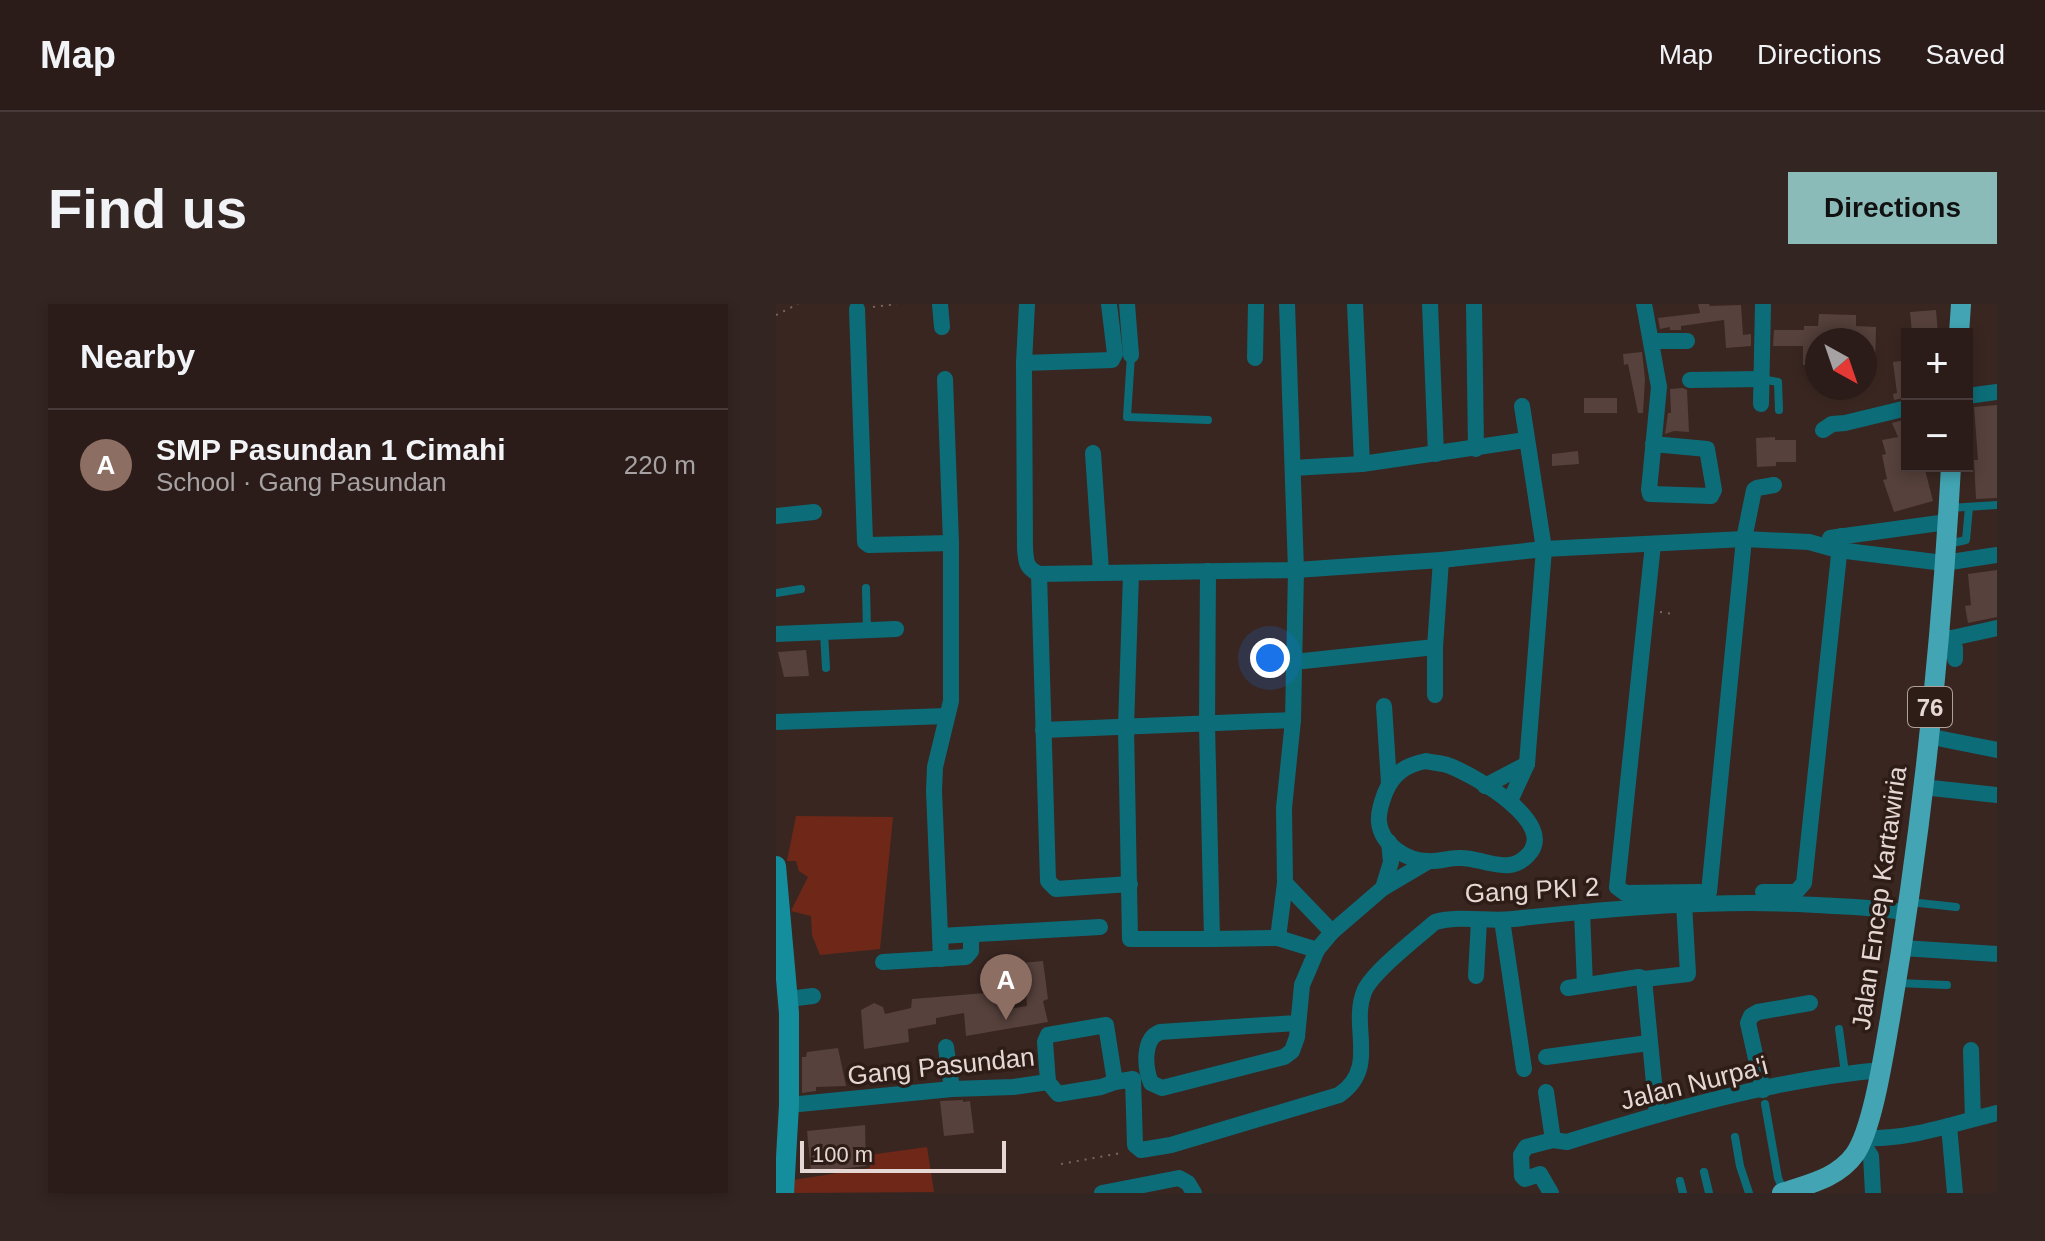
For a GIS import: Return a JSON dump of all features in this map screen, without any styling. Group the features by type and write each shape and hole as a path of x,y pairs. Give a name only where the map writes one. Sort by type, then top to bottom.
{"main road":[{"path":"1959,328 1961,304"},
{"name":"Jalan Encep Kartawiria","path":"1783,1193 1826,1178 1842,1168 1863,1140 1881,1070 1909,908 1927,736 1943,649 1945,554 1955,512 1952,472"},
{"path":"776,866 789,1105 781,1152 782,1183"}],"street":[{"path":"940,304 942,327"},
{"path":"1027,304 1024,363 1026,564 1039,574 1296,570 1544,549 1744,539 1997,555"},
{"path":"1024,363 1112,360 1115,354 1109,304"},
{"path":"1127,304 1131,355"},
{"path":"1255,358 1256,304"},
{"path":"1278,938 1285,883 1284,808 1293,720 1296,570 1287,304"},
{"path":"1355,304 1362,464"},
{"path":"1430,304 1436,454"},
{"path":"1474,304 1476,449"},
{"path":"1644,304 1659,387 1653,444 1650,494 1711,496 1714,490 1707,449 1653,444"},
{"path":"1761,404 1763,304"},
{"path":"857,309 865,542 869,545 951,543"},
{"path":"1652,341 1687,341"},
{"path":"941,959 934,791 935,767 951,701 951,543 945,379"},
{"path":"1690,380 1761,379"},
{"path":"1973,395 1997,392"},
{"path":"1510,801 1527,764 1544,549 1522,406"},
{"path":"1823,430 1832,424 1901,409"},
{"path":"1293,468 1362,464 1526,440"},
{"path":"1093,453 1101,571"},
{"path":"1709,892 1744,539 1754,490 1774,485"},
{"path":"776,516 814,512"},
{"path":"1839,543 1955,512"},
{"path":"1653,544 1617,887 1625,893 1796,892 1804,883 1839,543"},
{"path":"1435,695 1441,560"},
{"path":"1208,571 1207,724 1212,939"},
{"path":"1039,574 1048,881 1056,889 1130,884"},
{"path":"1131,574 1126,727 1130,939 1278,938 1317,950"},
{"path":"1943,649 1952,638 1997,628"},
{"path":"776,634 896,629"},
{"path":"1294,662 1435,647"},
{"path":"1384,706 1389,783"},
{"path":"776,722 946,716"},
{"path":"1043,730 1293,720"},
{"path":"1927,736 1997,750"},
{"path":"1426,761 1450,766 1510,801 1531,826 1536,837 1534,848 1517,864 1507,866 1460,858 1427,862 1409,858 1389,842 1379,823 1389,783 1399,771 1411,764 1426,761"},
{"path":"1485,786 1527,764"},
{"path":"1922,787 1997,795"},
{"path":"1383,888 1391,862 1389,842"},
{"path":"1296,1023 1160,1032 1152,1035 1147,1043 1148,1077 1151,1083 1162,1088 1284,1057 1292,1051 1297,1037 1302,985 1317,950 1332,932 1383,888 1427,862"},
{"path":"1285,883 1332,932"},
{"name":"Gang PKI 2","path":"1138,1149 1171,1145 1347,1090 1361,1068 1361,1001 1369,982 1435,922 1449,918 1502,920 1684,903 1758,901 1909,908"},
{"path":"1582,912 1576,987 1639,977 1688,974 1684,903"},
{"path":"1476,976 1479,920"},
{"path":"1502,920 1524,1069"},
{"path":"940,936 1100,927"},
{"path":"883,962 970,955 971,935"},
{"path":"1902,948 1997,954"},
{"path":"1644,979 1657,1114"},
{"path":"784,1008 813,996"},
{"path":"1764,1097 1748,1023 1751,1016 1758,1012 1810,1003"},
{"name":"Gang Pasundan","path":"789,1105 1048,1082 1045,1042 1053,1033 1106,1025 1125,1080"},
{"path":"1546,1057 1648,1043"},
{"path":"946,1047 952,1089"},
{"path":"1971,1050 1973,1119"},
{"name":"Jalan Nurpa'i","path":"1557,1192 1540,1174 1523,1178 1523,1150 1553,1140 1567,1142 1657,1114 1764,1097 1845,1073 1881,1070"},
{"path":"1048,1082 1058,1094 1125,1080 1138,1149"},
{"path":"1546,1092 1553,1140"},
{"path":"1873,1193 1871,1156 1863,1140 1892,1139 1997,1113"},
{"path":"1949,1126 1955,1193"},
{"path":"1102,1193 1179,1178 1188,1183 1194,1193"}],"lane":[{"path":"1131,355 1127,417 1208,420"},
{"path":"1761,379 1778,382 1779,410"},
{"path":"1955,512 1997,505"},
{"path":"866,588 867,630"},
{"path":"776,593 801,589"},
{"path":"824,632 826,668"},
{"path":"1909,908 1956,907"},
{"path":"1896,983 1947,985"},
{"path":"1839,1029 1845,1073"},
{"path":"1764,1097 1783,1193"},
{"path":"1735,1137 1749,1193"},
{"path":"1704,1172 1709,1193"},
{"path":"1680,1181 1683,1193"}],"path":[{"path":"776,315 798,304"},
{"path":"857,309 897,304"},
{"path":"1061,1164 1138,1149"}],"shaded area":[{"path":"796,816 893,817 880,949 820,955 812,935 811,916 791,911 808,877 799,871 796,861 787,861"},
{"path":"927,1147 934,1192 792,1193 793,1180 870,1168 869,1155"}],"building":[{"path":"1698,304 1741,305 1743,335 1751,334 1751,346 1726,348 1724,320 1681,326 1681,330 1670,330 1670,327 1660,329 1658,318 1700,313"},
{"path":"1936,310 1938,328 1912,328 1910,312"},
{"path":"1819,314 1856,315 1856,326 1876,328 1805,328 1805,365 1803,346 1773,346 1774,330 1804,330 1804,326 1818,326"},
{"path":"1642,352 1645,379 1643,413 1638,413 1623,354"},
{"path":"1901,361 1901,398 1894,400 1893,394 1897,393 1893,362"},
{"path":"1670,389 1687,390 1689,432 1665,434 1668,413 1671,413"},
{"path":"1584,398 1617,398 1617,413 1584,413"},
{"path":"1997,405 1997,498 1976,499 1974,460 1978,460 1974,407"},
{"path":"1901,421 1901,472 1926,472 1933,501 1894,512 1883,480 1887,479 1882,455 1886,454 1882,440 1898,437 1892,423"},
{"path":"1775,437 1775,440 1796,440 1796,462 1776,462 1776,466 1757,467 1756,438"},
{"path":"1578,451 1579,464 1552,466 1552,454"},
{"path":"1997,570 1997,617 1968,623 1965,606 1971,605 1968,574"},
{"path":"806,650 809,676 784,677 778,652"},
{"path":"1043,961 1048,999 1043,1001 1048,1022 966,1036 964,1013 936,1018 936,1024 908,1029 909,1042 864,1049 861,1010 874,1003 883,1007 885,1014 911,1008 912,999 998,992 1003,1010 1027,1006 1025,980 1000,985 998,965"},
{"path":"838,1048 846,1086 816,1087 816,1091 802,1093 802,1057 806,1057 807,1052"},
{"path":"940,1101 970,1101 974,1133 944,1136"},
{"path":"865,1125 866,1166 811,1172 807,1131"}],"place":[{"name":"SMP Pasundan 1 Cimahi","path":"1006,1020"}]}
